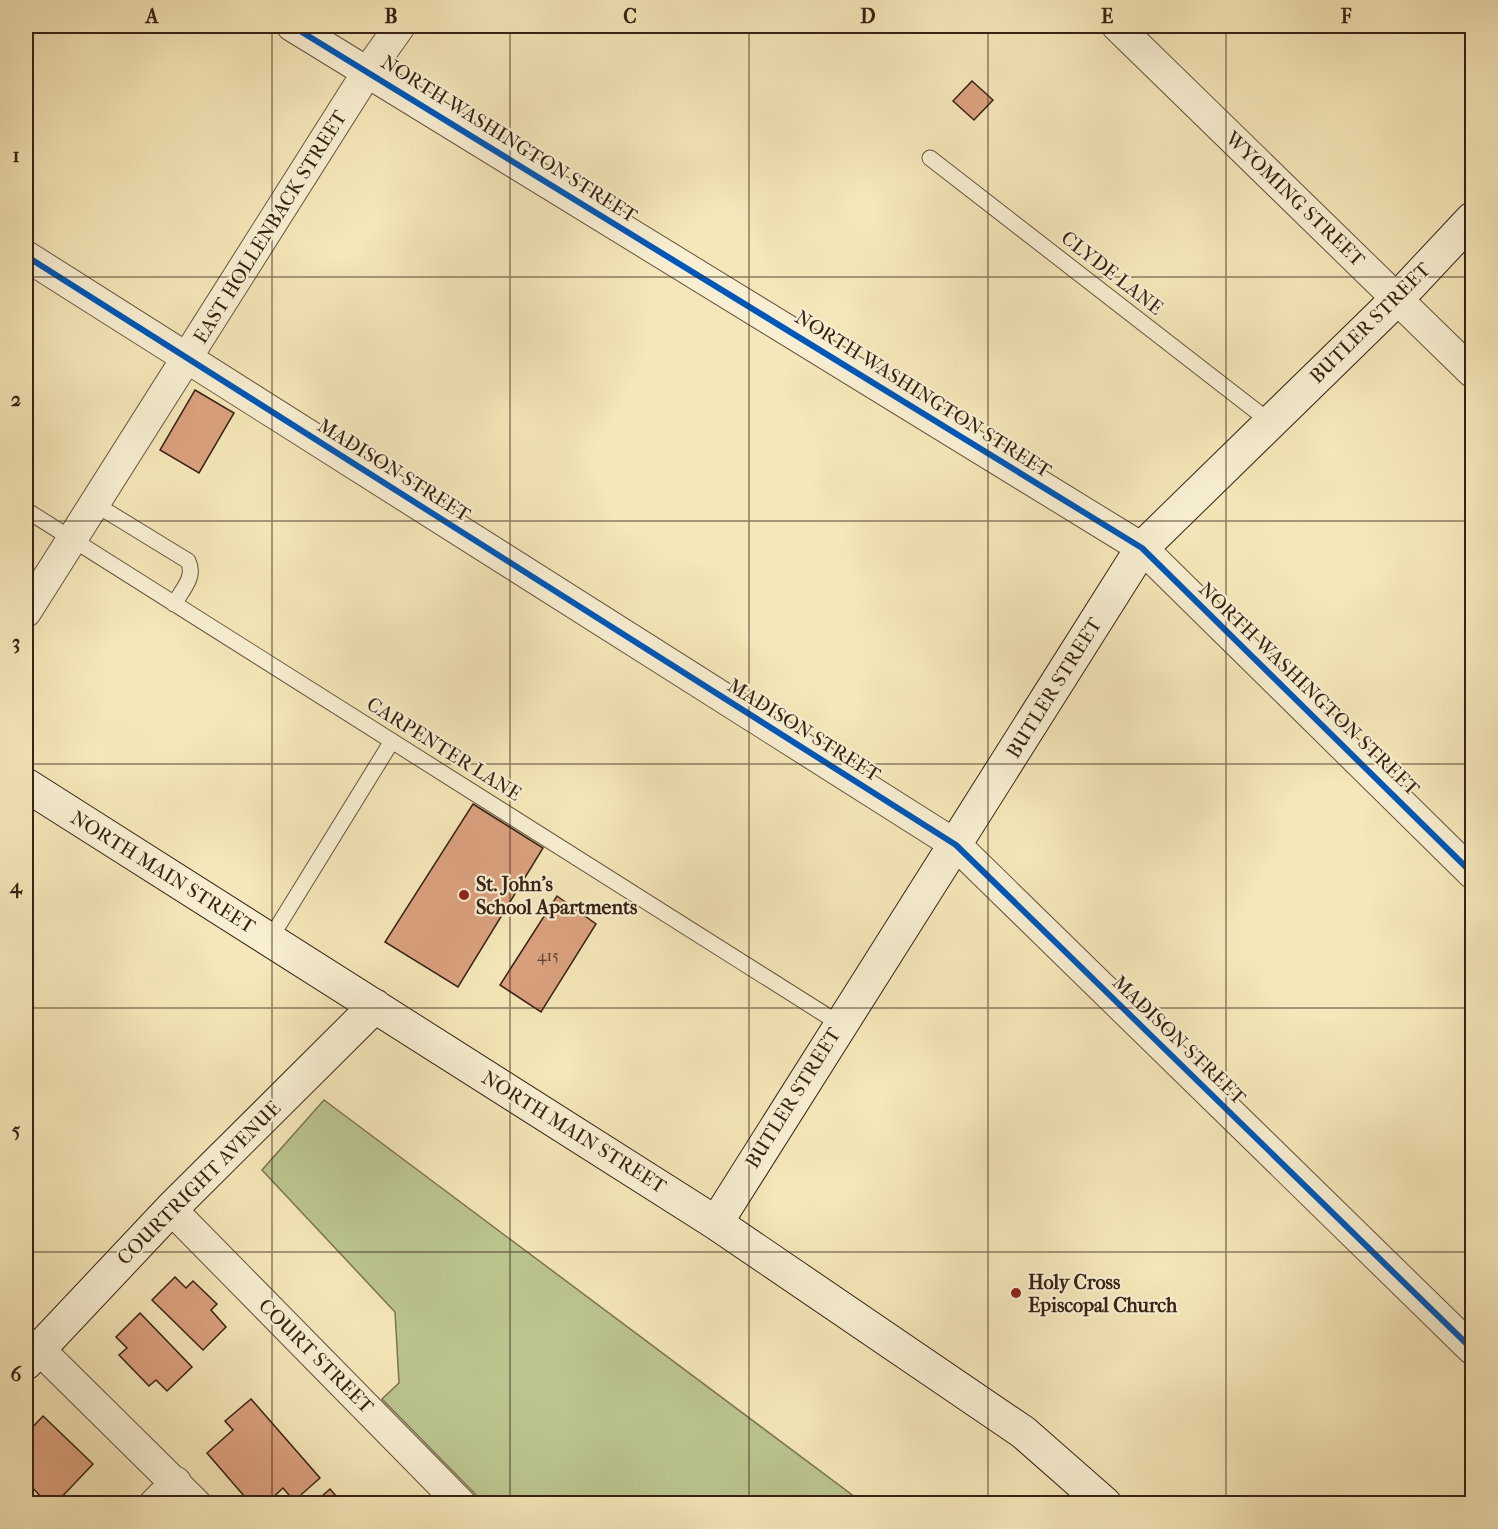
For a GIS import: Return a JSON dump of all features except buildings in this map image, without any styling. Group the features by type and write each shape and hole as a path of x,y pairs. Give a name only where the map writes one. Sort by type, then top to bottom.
{"main road":[{"name":"BUTLER STREET","path":"716,1222 1142,548 1269,421 1398,298 1473,219"},
{"name":"NORTH MAIN STREET","path":"26,785 716,1222 1023,1432 1105,1503"},
{"name":"COURTRIGHT AVENUE","path":"32,1356 171,1209 375,1006"}],"street":[{"name":"NORTH WASHINGTON STREET","path":"292,26 1142,548 1473,873"},
{"name":"EAST HOLLENBACK STREET","path":"26,612 368,72 400,26"},
{"name":"WYOMING STREET","path":"1117,26 1473,372"},
{"name":"MADISON STREET","path":"26,256 956,845 1473,1349"},
{"name":"COURT STREET","path":"171,1209 461,1503"},
{"path":"32,1356 176,1482 196,1503"},
{"path":"154,1503 176,1482"}],"lane":[{"name":"CLYDE LANE","path":"930,158 1269,421"},
{"path":"95,504 188,561 192,569 191,576 174,604"},
{"name":"CARPENTER LANE","path":"26,510 840,1024"},
{"path":"270,939 392,741"}],"green space":[{"path":"324,1100 863,1503 484,1503 382,1399 399,1383 395,1312 262,1170"}],"cycle path":[{"path":"292,26 1142,548 1472,873"},
{"path":"26,256 956,845 1472,1349"}],"place":[{"name":"St. John's School Apartments","path":"464,895"},
{"name":"Holy Cross Episcopal Church","path":"1016,1293"}]}
